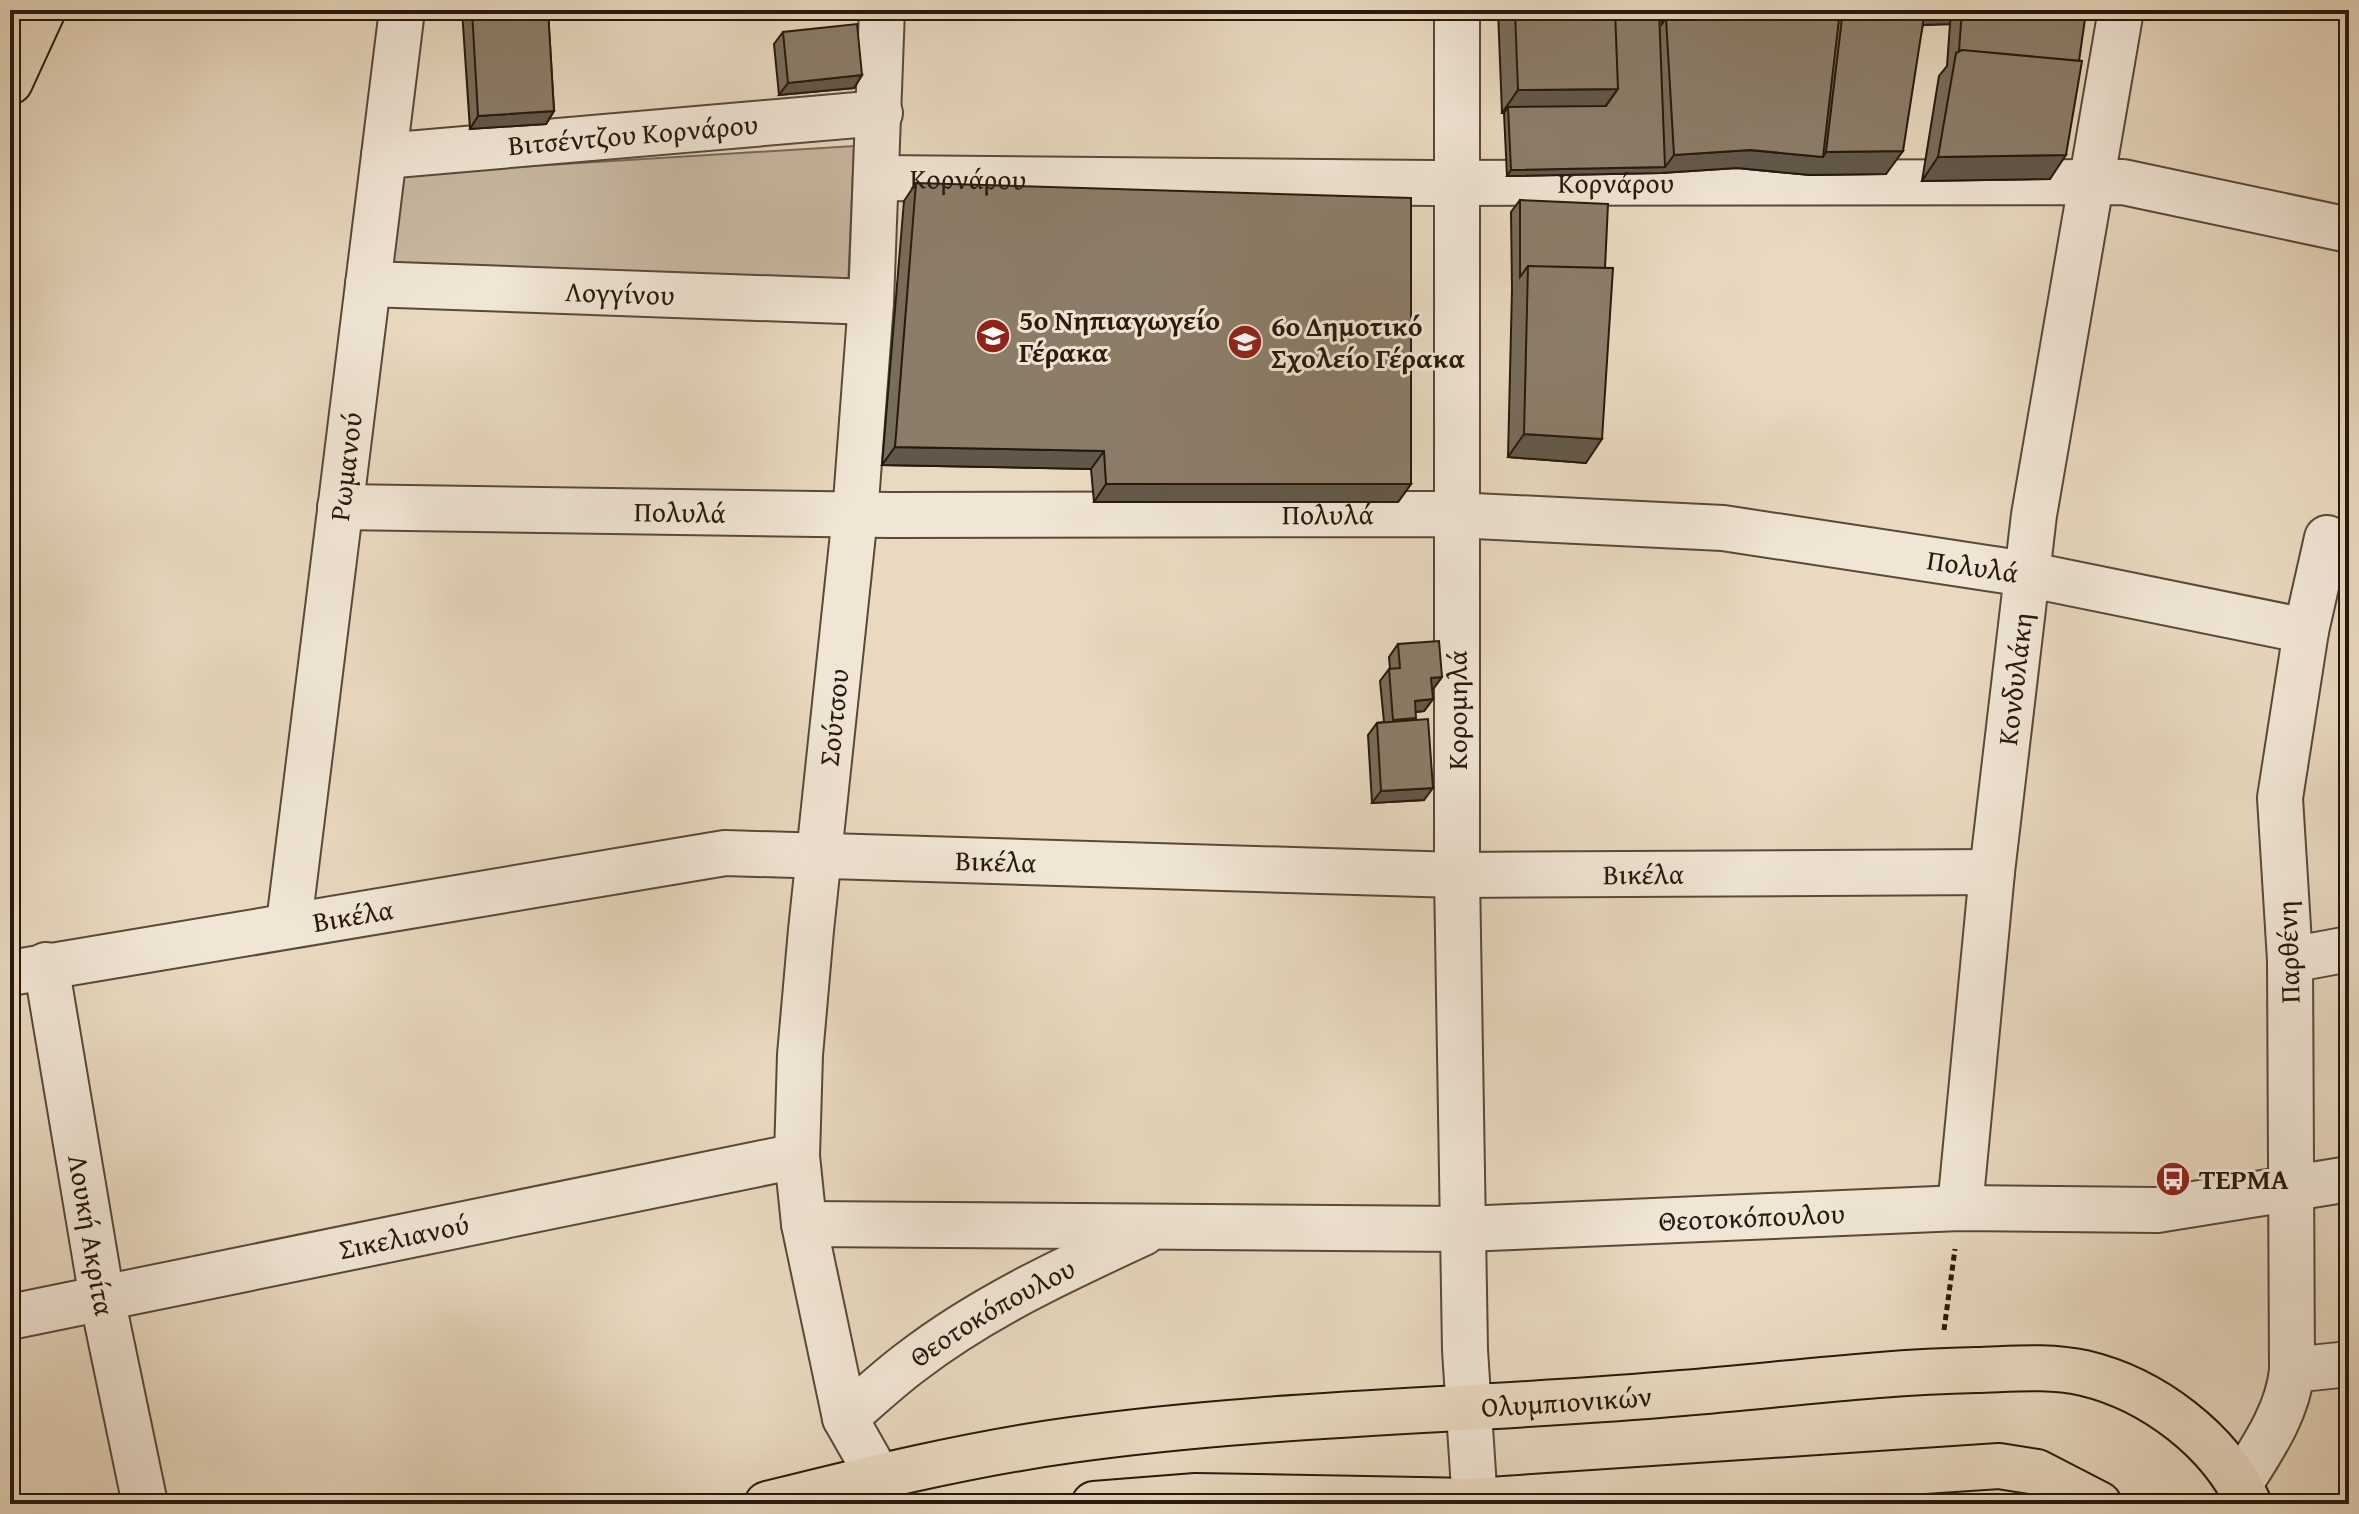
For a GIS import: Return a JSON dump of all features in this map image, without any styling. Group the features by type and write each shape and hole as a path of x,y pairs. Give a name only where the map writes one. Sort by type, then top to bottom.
{"main road":[{"path":"10,82 43,10"},
{"name":"Ολυμπιονικών","path":"835,1487 1070,1440 1238,1423 1469,1410 1939,1371 2035,1368 2084,1373 2134,1390 2190,1427 2244,1494"},
{"path":"1094,1504 1196,1496 1474,1502 1999,1466 2037,1472 2099,1504"},
{"path":"767,1504 835,1487"}],"street":[{"name":"Ρωμανού","path":"289,923 402,10"},
{"name":"Σούτσου","path":"879,1478 845,1418 804,1224 797,1156 800,1055 855,515 871,302 882,10"},
{"name":"Κορομηλά","path":"1457,10 1457,875 1464,1229 1474,1502"},
{"name":"Κονδυλάκη","path":"1960,1208 1992,872 2026,574 2121,10"},
{"name":"Βιτσέντζου Κορνάρου","path":"384,156 880,113"},
{"name":"Κορνάρου","path":"878,178 2131,183 2349,230"},
{"name":"Λογγίνου","path":"368,284 871,302"},
{"name":"Πολυλά","path":"340,507 855,515 1457,514 1723,528 2026,574 2306,631"},
{"name":"Παρθένη","path":"2244,1494 2290,1387 2292,1370 2290,960 2280,798 2306,631 2327,538"},
{"name":"Βικέλα","path":"28,969 706,854 819,853 1457,875 1992,872"},
{"path":"2290,960 2349,949"},
{"name":"Λουκή Ακρίτα","path":"28,969 145,1504"},
{"name":"Σικελιανού","path":"10,1317 797,1156"},
{"name":"Θεοτοκόπουλου","path":"804,1224 1464,1229 1960,1208 2157,1210 2293,1191 2349,1179"},
{"name":"Θεοτοκόπουλου","path":"845,1418 911,1362 980,1316 1066,1269 1152,1229"},
{"path":"2292,1370 2349,1364"},
{"name":"Σούτσου","path":"835,1487 845,1418"}],"path":[{"path":"1939,1371 1960,1208"}],"shaded area":[{"path":"854,146 848,288 391,274 401,174"}],"building":[{"path":"472,10 548,10 554,111 478,116"},
{"path":"1515,10 1615,10 1618,89 1518,90"},
{"path":"1615,10 1659,10 1665,167 1511,170 1508,107 1606,106 1618,89"},
{"path":"1662,10 1761,10 1761,14 1666,18 1662,24"},
{"path":"1840,10 1823,157 1750,150 1674,155 1666,18"},
{"path":"1843,10 1925,10 1903,151 1826,152"},
{"path":"1962,10 2012,10 2085,19 2079,61 1959,51"},
{"path":"2012,10 2083,10 2082,19"},
{"path":"857,24 862,75 788,83 783,32"},
{"path":"1962,50 2082,61 2066,155 1938,157 1956,53"},
{"path":"916,183 1411,198 1411,484 1106,484 1104,451 895,447"},
{"path":"1520,200 1608,204 1605,268 1528,266 1520,277"},
{"path":"1528,266 1613,268 1602,439 1524,434"},
{"path":"1439,641 1442,677 1431,678 1433,699 1415,701 1416,718 1393,720 1389,669 1400,668 1398,644"},
{"path":"1428,719 1433,788 1381,791 1377,723"}],"place":[{"name":"5ο Νηπιαγωγείο Γέρακα","path":"993,336"},
{"name":"6ο Δημοτικό Σχολείο Γέρακα","path":"1245,342"},
{"name":"ΤΕΡΜΑ","path":"2173,1179"}]}
